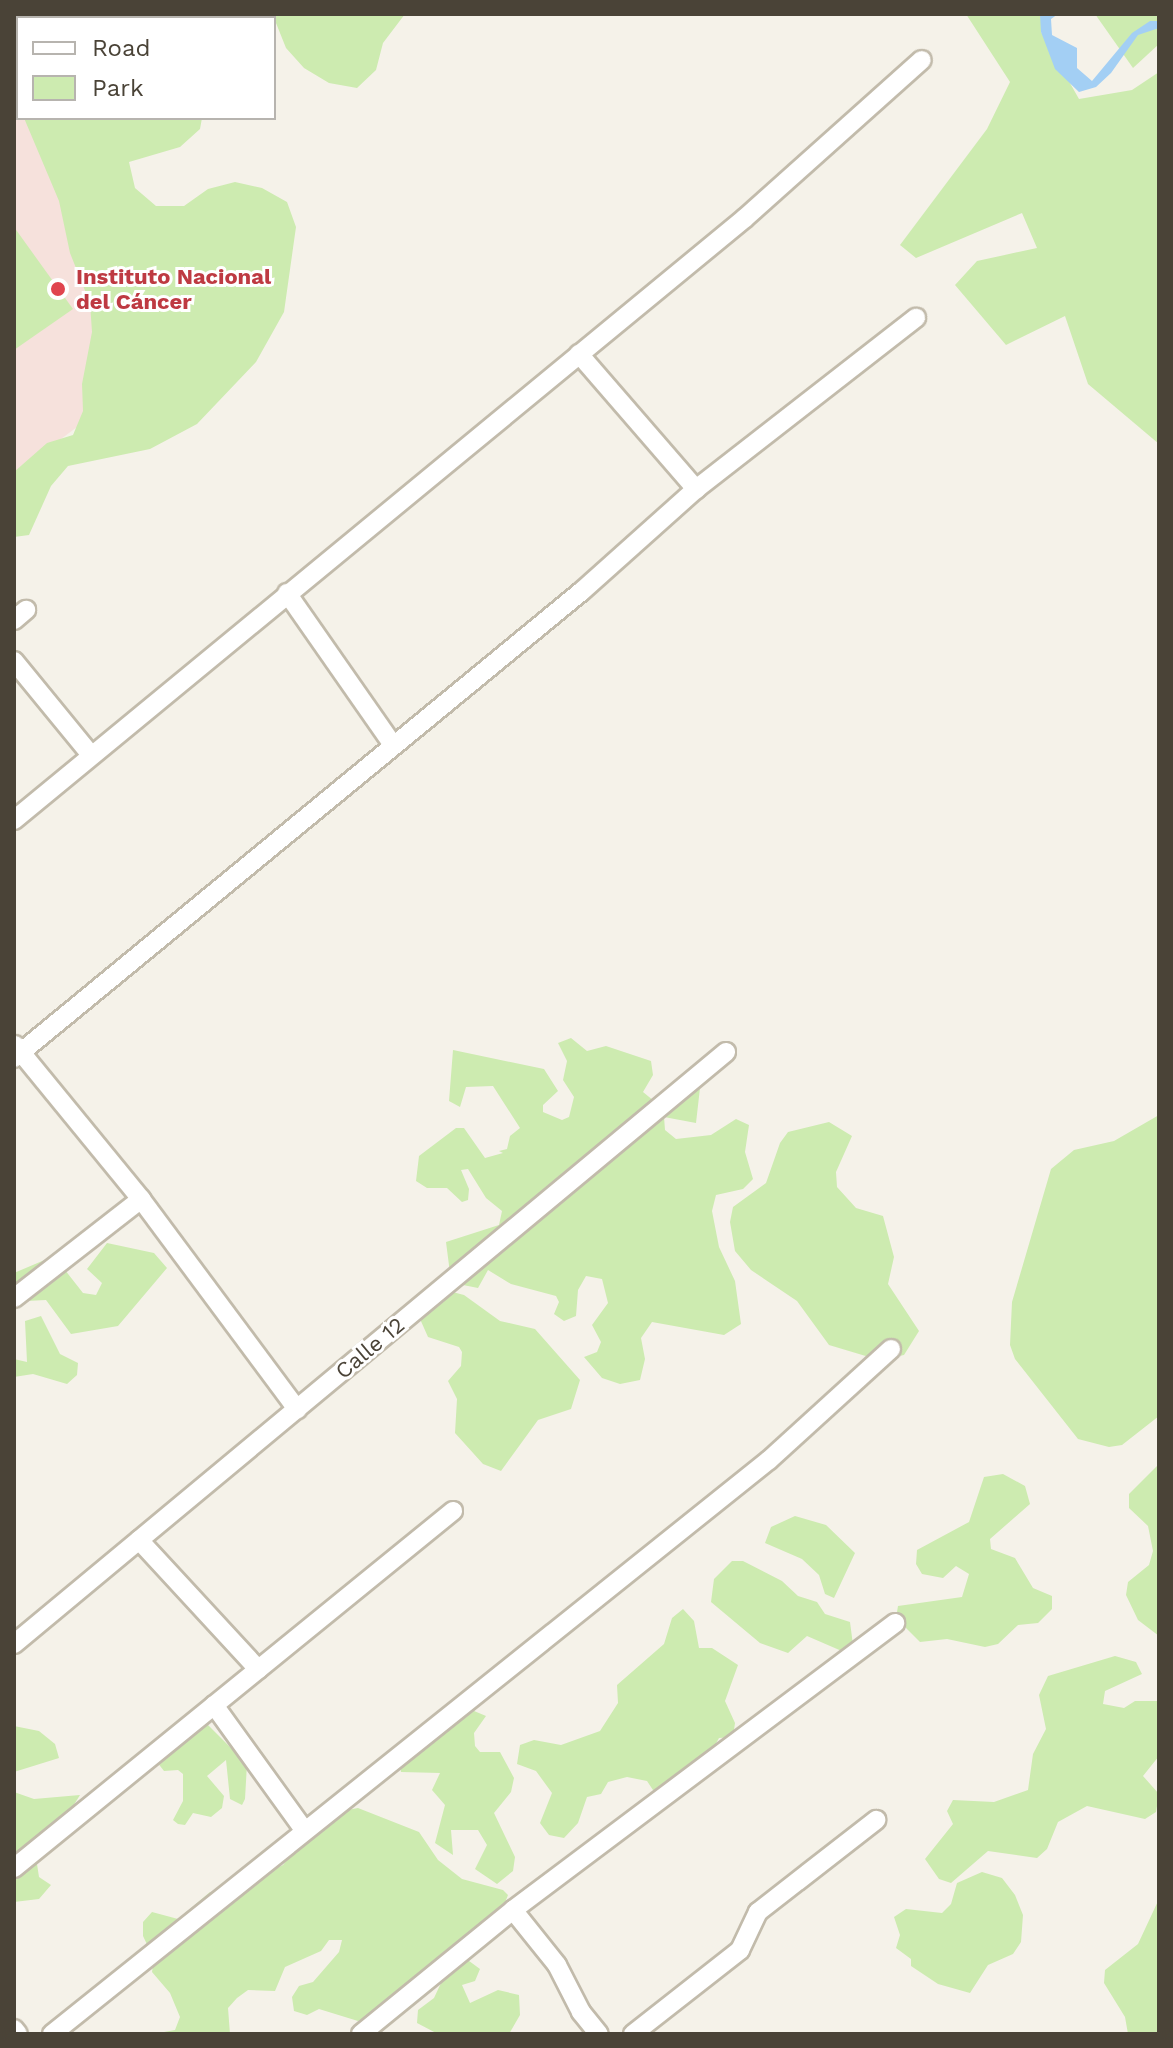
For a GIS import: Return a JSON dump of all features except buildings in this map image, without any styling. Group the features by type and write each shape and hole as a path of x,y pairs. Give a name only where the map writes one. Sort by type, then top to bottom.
{"street":[{"path":"14,820 745,218 922,60"},
{"path":"297,1409 141,1199 16,1051 582,591 696,489 916,318"},
{"path":"579,354 696,489"},
{"path":"287,593 393,745"},
{"path":"14,661 91,755"},
{"name":"Calle 12","path":"16,1639 726,1052"},
{"path":"14,1298 141,1199"},
{"path":"52,2034 769,1460 891,1349"},
{"path":"14,1868 453,1511"},
{"path":"139,1540 258,1669"},
{"path":"361,2034 513,1910 895,1623"},
{"path":"214,1705 305,1831"},
{"path":"633,2034 740,1950 758,1912 876,1820"},
{"path":"513,1910 554,1961 581,2012 599,2034"},
{"path":"14,2029 18,2034"}],"shaded area":[{"name":"Instituto Nacional del Cáncer","path":"14,66 16,120 53,120 120,395 14,474"}],"green space":[{"path":"14,14 213,14 16,16 16,62"},
{"path":"248,14 405,14 383,43 376,70 357,88 329,83 304,68 286,48 276,16"},
{"path":"966,14 1051,14 1041,32 1079,99 1132,90 1159,72 1159,444 1088,384 1065,316 1006,345 955,285 977,261 1037,248 1022,213 916,258 900,245 987,129 1010,82"},
{"path":"1095,14 1159,14 1159,44 1133,68"},
{"path":"25,120 202,120 200,129 180,147 129,162 135,188 156,206 184,206 208,189 235,182 262,188 287,202 296,227 284,312 256,362 197,424 150,449 68,466 51,486 29,535 14,537 14,472 47,443 73,435 83,411 82,384 92,332 90,303 70,253 59,201"},
{"path":"14,227 73,309 14,350"},
{"path":"571,1038 587,1051 606,1046 651,1061 653,1075 643,1092 654,1101 694,1083 700,1088 696,1123 664,1117 665,1130 676,1139 711,1135 736,1119 749,1125 745,1152 753,1179 743,1189 716,1195 712,1211 719,1247 735,1281 741,1324 724,1335 652,1322 641,1338 645,1359 640,1380 620,1384 602,1378 584,1357 597,1352 601,1342 592,1325 608,1303 602,1279 586,1276 578,1290 576,1316 564,1321 554,1314 559,1302 556,1296 511,1284 488,1270 478,1288 458,1284 450,1273 446,1242 499,1225 502,1211 486,1198 468,1169 461,1170 469,1189 468,1200 462,1202 447,1188 427,1188 416,1181 419,1156 456,1128 464,1128 485,1158 503,1153 499,1151 507,1149 510,1136 520,1128 493,1086 466,1087 460,1107 449,1101 453,1050 544,1069 558,1091 543,1105 543,1112 562,1120 569,1117 574,1097 563,1080 567,1061 558,1043"},
{"path":"1159,1115 1159,1416 1122,1445 1109,1447 1078,1439 1015,1359 1010,1345 1012,1302 1051,1169 1074,1150 1114,1141"},
{"path":"829,1122 852,1136 836,1172 837,1187 856,1208 883,1216 894,1257 888,1284 919,1331 904,1355 879,1360 829,1345 797,1301 751,1270 735,1251 730,1222 733,1207 766,1183 780,1143 788,1132"},
{"path":"107,1243 154,1253 167,1268 118,1326 71,1334 46,1300 26,1301 14,1291 14,1273 54,1256 83,1293 96,1295 102,1283 87,1269"},
{"path":"445,1290 464,1295 500,1321 535,1329 580,1380 571,1409 538,1420 501,1471 483,1464 455,1433 457,1399 448,1381 461,1366 462,1352 459,1347 428,1337 420,1319 425,1306"},
{"path":"41,1316 60,1354 78,1363 77,1375 67,1384 33,1374 14,1377 14,1359 27,1362 25,1321"},
{"path":"1159,1464 1159,1636 1138,1620 1126,1595 1128,1582 1149,1565 1153,1551 1148,1526 1129,1508 1129,1494"},
{"path":"1003,1474 1025,1486 1030,1504 990,1539 991,1549 1015,1558 1033,1588 1052,1596 1052,1609 1038,1623 1018,1625 998,1644 985,1647 947,1639 920,1642 896,1618 898,1606 962,1597 969,1574 956,1566 943,1578 922,1574 916,1564 917,1550 969,1522 984,1477"},
{"path":"795,1516 826,1525 855,1553 834,1598 825,1594 819,1575 802,1559 765,1543 771,1527"},
{"path":"732,1561 743,1561 782,1581 798,1596 817,1602 825,1614 850,1622 853,1645 844,1652 807,1636 788,1653 760,1643 711,1602 714,1579"},
{"path":"683,1609 694,1621 699,1648 712,1648 738,1665 725,1701 735,1723 733,1737 719,1738 709,1756 657,1796 647,1781 627,1777 608,1782 601,1794 587,1797 578,1823 564,1838 549,1835 540,1823 552,1793 536,1771 517,1764 520,1745 534,1740 561,1745 600,1731 618,1703 617,1685 664,1644 672,1618"},
{"path":"1115,1656 1136,1662 1142,1674 1105,1691 1103,1704 1124,1708 1135,1701 1159,1701 1159,1756 1143,1776 1159,1794 1156,1812 1145,1819 1087,1806 1058,1822 1047,1849 1037,1858 988,1851 951,1883 939,1879 925,1859 953,1824 947,1811 953,1800 994,1802 1028,1790 1033,1754 1046,1729 1039,1695 1048,1676"},
{"path":"467,1708 486,1716 474,1733 475,1746 480,1752 500,1752 514,1778 511,1792 494,1813 515,1857 513,1871 497,1884 475,1869 487,1845 478,1830 451,1830 453,1855 435,1843 445,1805 432,1790 440,1773 401,1772 400,1765"},
{"path":"207,1724 247,1764 245,1799 242,1805 230,1799 226,1760 207,1776 224,1796 222,1808 211,1817 193,1813 185,1825 178,1824 173,1820 183,1801 183,1774 178,1770 164,1771 157,1762"},
{"path":"14,1726 39,1731 55,1744 59,1758 14,1772"},
{"path":"14,1792 34,1799 80,1795 37,1864 39,1877 51,1885 39,1899 14,1902"},
{"path":"358,1808 419,1832 438,1860 462,1879 503,1890 508,1895 503,1908 371,2016 358,2021 319,2009 307,2015 294,2011 292,1997 299,1986 313,1982 339,1952 342,1940 329,1940 321,1951 285,1967 275,1991 248,1990 237,1998 228,2008 230,2034 153,2034 175,2030 180,2017 170,1993 152,1972 154,1959 143,1936 143,1922 152,1912 178,1919 210,1892 222,1894 283,1865 305,1837 337,1812"},
{"path":"982,1872 1002,1878 1015,1895 1023,1915 1021,1942 1013,1954 988,1965 970,1993 938,1984 911,1966 911,1959 896,1948 900,1935 894,1917 906,1909 942,1913 951,1904 957,1883"},
{"path":"1159,1899 1159,2034 1128,2034 1125,2017 1104,1983 1105,1970 1138,1944"},
{"path":"465,1958 480,1969 475,1981 462,1985 470,2003 498,1990 519,1995 520,2015 509,2034 438,2034 417,2023 418,2010 434,1998 448,1968"}],"water":[{"path":"1040,14 1058,14 1051,19 1052,35 1077,48 1077,68 1092,81 1132,33 1150,21 1159,21 1159,28 1138,35 1111,73 1096,87 1079,92 1055,69 1041,32"}],"place":[{"name":"Instituto Nacional del Cáncer","path":"58,289"}]}
